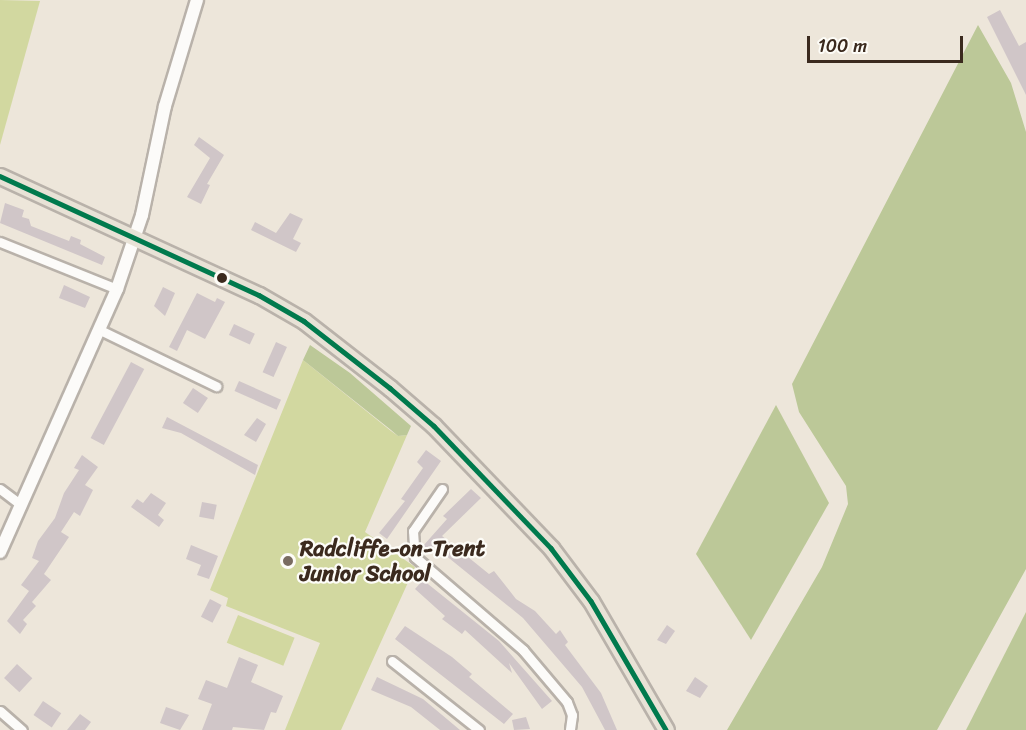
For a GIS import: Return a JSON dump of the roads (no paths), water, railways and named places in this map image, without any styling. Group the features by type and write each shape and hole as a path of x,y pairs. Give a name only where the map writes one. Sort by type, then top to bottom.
{"highway":[{"path":"0,176 136,236 259,295 304,321 435,426 551,548 618,645 666,730"}],"street":[{"path":"0,552 102,331 136,236 165,106 197,0"},
{"path":"0,242 117,289"},
{"path":"102,331 216,386"},
{"path":"0,489 21,505"},
{"path":"442,489 413,531 415,557 523,650 567,702 572,715 570,730"},
{"path":"392,661 479,730"},
{"path":"0,711 22,730"}],"place":[{"name":"Radcliffe-on-Trent Junior School","path":"288,561"}]}
